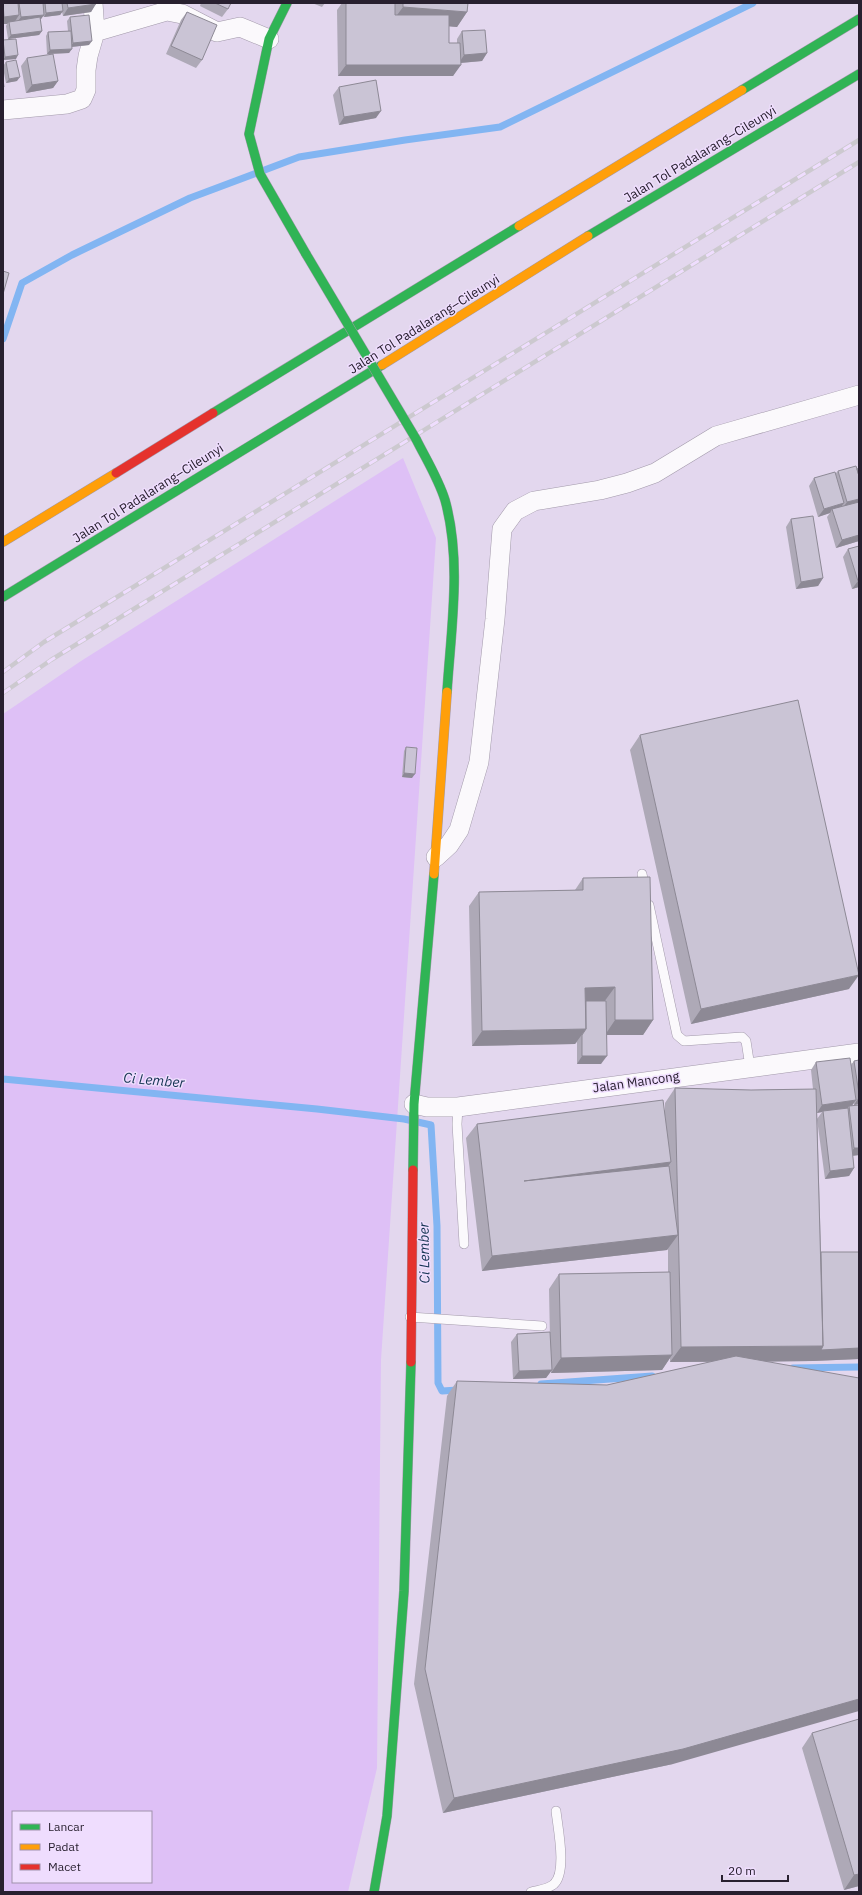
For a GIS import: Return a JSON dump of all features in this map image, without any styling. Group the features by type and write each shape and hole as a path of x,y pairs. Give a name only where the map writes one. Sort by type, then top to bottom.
{"main road":[{"path":"287,3 269,39 251,118 249,134 260,174 416,439 439,482 444,499 452,548 454,581 418,1107 413,1132 410,1317 411,1383 404,1591 387,1816 374,1892"},
{"path":"3,542 859,19"},
{"name":"Jalan Tol Padalarang–Cileunyi","path":"3,597 432,334 594,232 859,74"}],"street":[{"path":"3,110 67,104 82,99 86,90 88,56 95,32 93,3"},
{"path":"95,32 167,11 182,14 217,32 240,27 269,39"},
{"path":"436,857 450,844 459,830 479,762 495,619 502,529 515,511 534,501 600,490 627,483 655,473 716,436 859,395"},
{"name":"Jalan Mancong","path":"418,1107 454,1107 859,1053"}],"lane":[{"path":"642,874 677,1036 684,1041 742,1037 746,1041 750,1067"},
{"path":"454,1107 457,1124 464,1244"},
{"path":"410,1317 542,1326"},
{"path":"531,1892 553,1885 559,1878 561,1868 556,1811"}],"shaded area":[{"path":"403,458 436,538 381,1360 377,1768 348,1892 3,1892 3,714 81,661"}],"building":[{"path":"3,3 18,3 19,15 4,17"},
{"path":"19,3 43,3 44,15 21,17"},
{"path":"45,3 62,3 63,11 46,13"},
{"path":"67,3 96,3 96,4 68,8"},
{"path":"215,3 231,3 228,9"},
{"path":"346,3 395,3 395,15 449,15 449,43 460,43 461,65 346,65"},
{"path":"403,3 468,3 467,12 403,7"},
{"path":"187,12 217,25 202,60 171,46"},
{"path":"89,15 92,41 73,43 70,17"},
{"path":"40,17 42,31 11,35 9,22"},
{"path":"485,30 487,53 464,55 462,31"},
{"path":"71,31 72,49 50,50 48,32"},
{"path":"16,39 18,55 5,57 3,40"},
{"path":"53,54 58,81 32,85 27,58"},
{"path":"16,60 20,77 9,79 6,62"},
{"path":"376,80 381,111 344,117 339,87"},
{"path":"3,271 9,273 3,294"},
{"path":"856,466 859,476 859,499 847,502 838,471"},
{"path":"835,472 844,503 824,509 814,478"},
{"path":"859,502 859,535 842,540 832,509"},
{"path":"813,516 823,578 801,582 791,519"},
{"path":"859,546 859,581 858,581 848,549"},
{"path":"798,700 859,975 701,1009 640,735"},
{"path":"406,747 417,748 415,774 404,773"},
{"path":"650,877 653,1020 615,1020 615,987 585,988 586,1029 482,1031 479,892 583,890 583,878"},
{"path":"586,1001 606,1001 607,1056 582,1056 582,1035 586,1029"},
{"path":"850,1058 856,1100 822,1105 816,1062"},
{"path":"859,1060 859,1094 854,1061"},
{"path":"675,1088 751,1090 816,1089 823,1346 681,1347"},
{"path":"663,1100 671,1162 524,1181 669,1166 678,1235 492,1256 477,1124"},
{"path":"859,1105 859,1148 854,1148 849,1106"},
{"path":"848,1108 854,1168 830,1171 823,1111"},
{"path":"821,1252 859,1252 859,1348 821,1350 823,1346"},
{"path":"670,1272 672,1355 561,1358 559,1274"},
{"path":"550,1332 552,1370 519,1371 517,1334"},
{"path":"736,1356 859,1378 859,1699 683,1749 454,1798 425,1669 457,1381 607,1385"},
{"path":"859,1719 859,1874 854,1875 812,1733"}],"waterway":[{"path":"3,339 22,283 72,255 190,198 299,157 500,127 753,3"},
{"name":"Ci Lember","path":"3,1079 317,1109 404,1119 431,1125 437,1226 438,1383 442,1391 458,1390"},
{"name":"Ci Lember","path":"793,1368 859,1367"},
{"name":"Ci Lember","path":"541,1384 652,1376"}],"railway":[{"path":"3,672 44,642 859,140"},
{"path":"3,693 51,660 859,162"}],"traffic: fast":[{"path":"287,3 269,39 249,134 260,174 306,254"},
{"path":"742,90 859,19"},
{"path":"588,236 859,74"},
{"path":"213,413 519,226"},
{"path":"306,254 416,439"},
{"path":"3,597 382,365"},
{"path":"416,439 435,476 445,500 453,547 453,620 447,692"},
{"path":"413,1170 414,1104 434,874"},
{"path":"374,1892 387,1816 404,1591 411,1362"}],"traffic: slow":[{"path":"519,226 742,90"},
{"path":"382,365 588,236"},
{"path":"3,542 116,473"},
{"path":"434,874 447,692"}],"traffic: jam":[{"path":"116,473 213,413"},
{"path":"411,1362 413,1170"}]}
